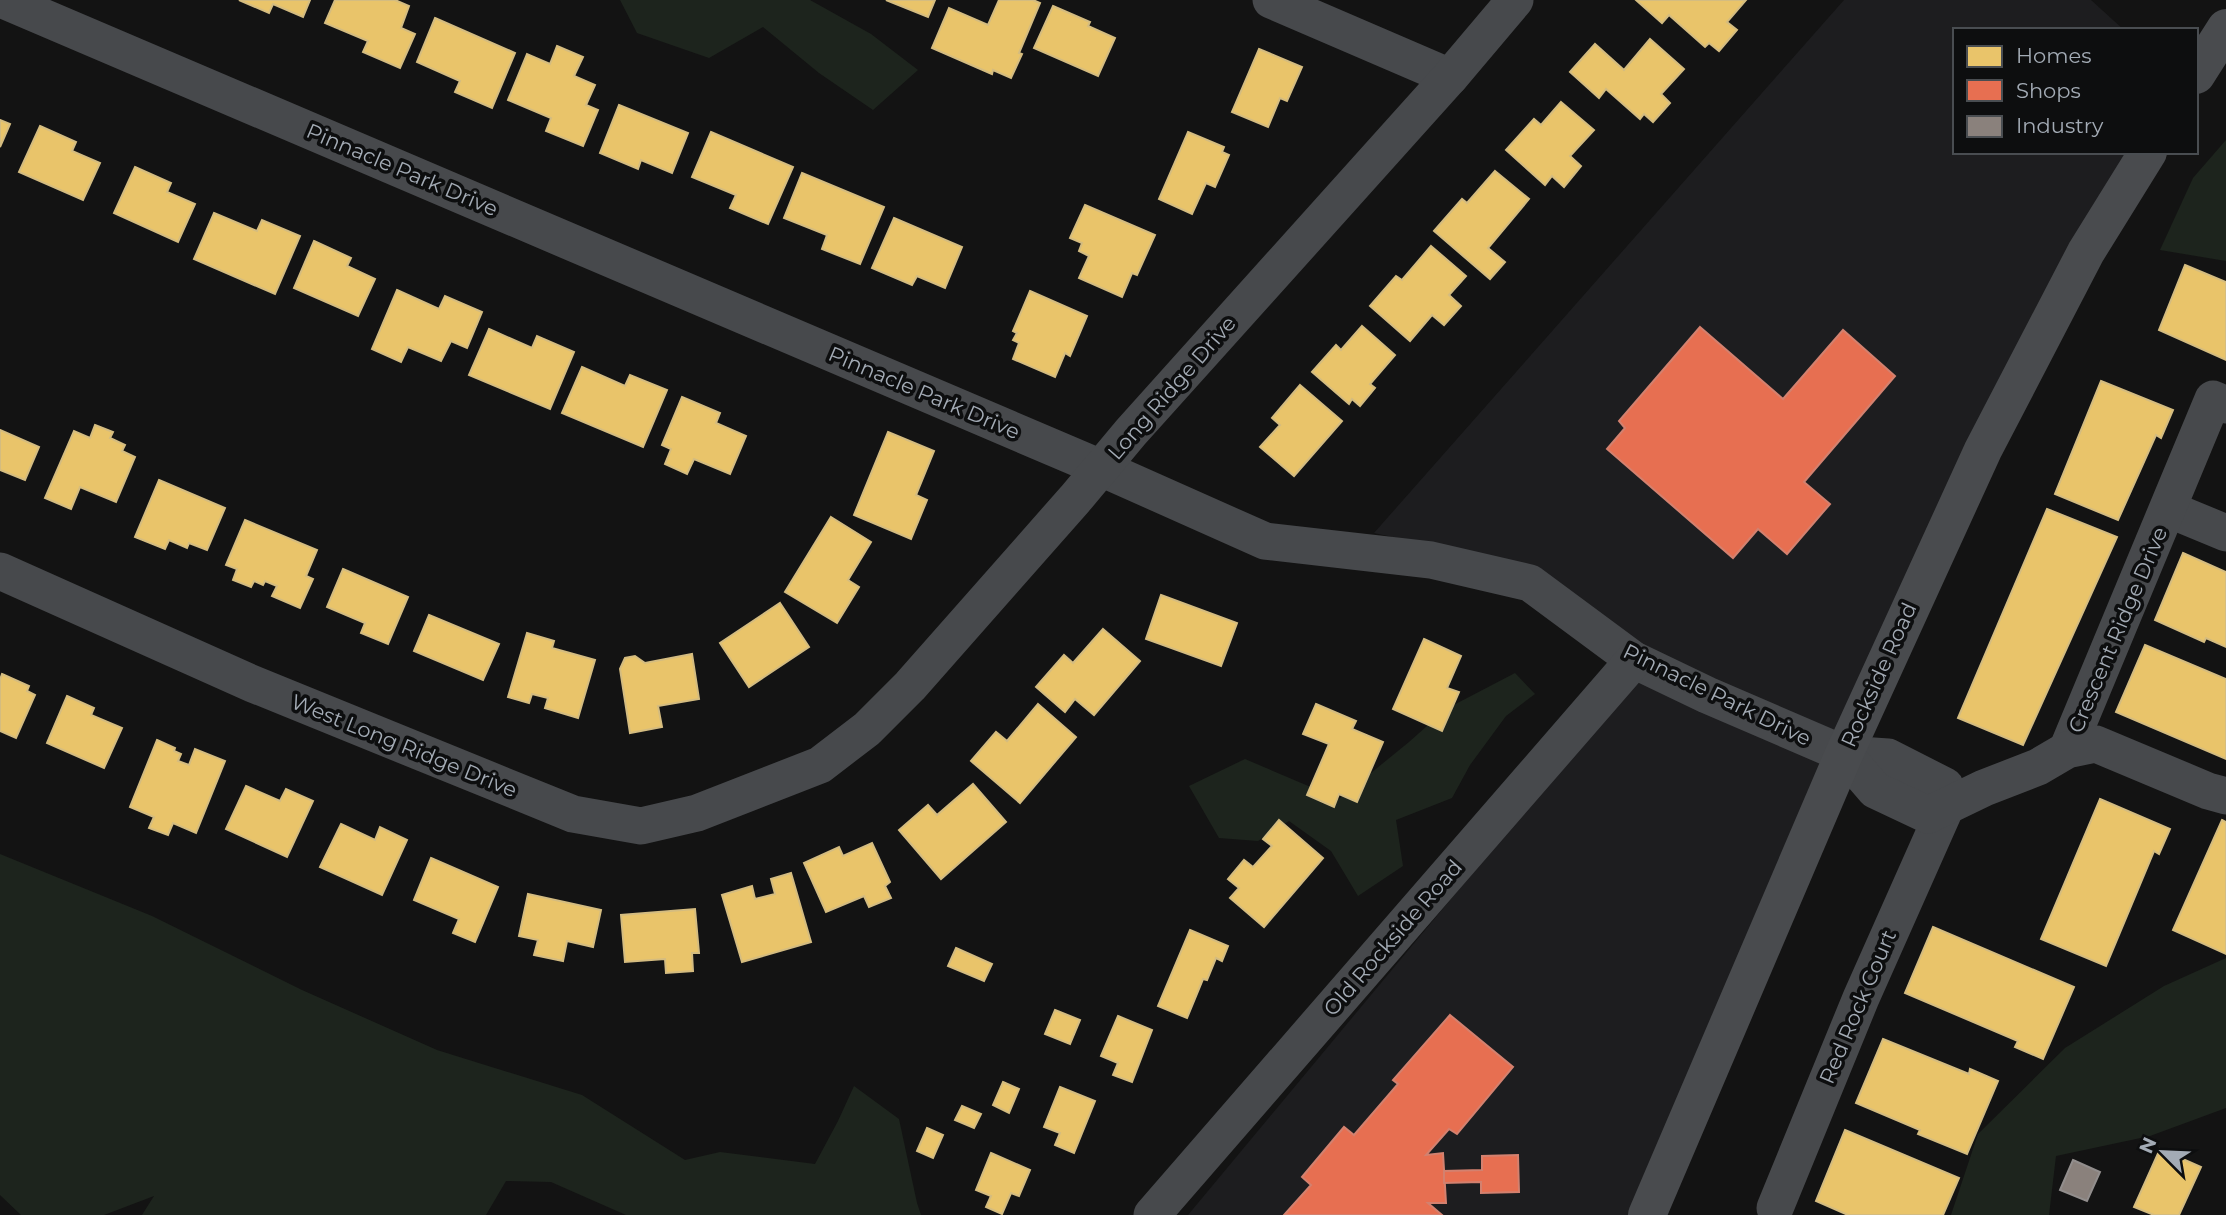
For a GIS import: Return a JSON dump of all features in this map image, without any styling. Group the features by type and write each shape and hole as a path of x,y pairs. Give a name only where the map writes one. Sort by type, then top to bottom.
{"main road":[{"path":"2198,72 2226,28"},
{"name":"Rockside Road","path":"1647,1215 1844,754 1983,450 2086,252 2147,154"}],"street":[{"name":"Pinnacle Park Drive","path":"3,0 1101,468 1265,541 1431,561 1530,583 1634,660 1707,695 1844,754"},
{"path":"1271,0 1450,77"},
{"name":"Long Ridge Drive","path":"820,765 867,729 910,686 1131,432 1450,77 1515,0"},
{"name":"Crescent Ridge Drive","path":"2067,750 2213,399 2226,405"},
{"name":"Crescent Ridge Drive","path":"2168,509 2226,533"},
{"name":"West Long Ridge Drive","path":"0,571 253,684 573,814 641,826 697,813 820,765"},
{"name":"Old Rockside Road","path":"1152,1215 1634,660"},
{"name":"Crescent Ridge Drive","path":"1944,809 1984,788 2038,767 2067,750 2096,744 2226,796"},
{"path":"1844,754 1888,757 1945,786 1944,809"},
{"name":"Red Rock Court","path":"1777,1213 1861,998 1944,809"}],"shaded area":[{"path":"620,0 810,0 871,34 918,70 873,110 819,73 763,27 709,58 637,33"},
{"path":"1844,0 2091,0 2122,28 1953,28 1953,154 2127,154 1630,1215 1188,1215 1653,656 1537,569 1374,533"},
{"path":"2226,140 2226,261 2160,250 2193,178"},
{"path":"1515,673 1535,694 1506,716 1470,765 1452,798 1396,820 1403,866 1358,896 1331,851 1289,821 1258,841 1219,838 1189,786 1245,759 1339,799 1446,709"},
{"path":"0,854 152,916 302,990 437,1050 582,1095 685,1160 720,1152 815,1164 854,1086 899,1119 921,1215 626,1215 551,1182 506,1181 486,1215 142,1215 154,1196 104,1215 21,1215 0,1195"},
{"path":"2226,958 2226,1108 2150,1136 2056,1156 2049,1215 1951,1215 1978,1134 2065,1048 2164,986"}],"building: Homes":[{"path":"239,0 310,0 303,17 273,4 269,13"},
{"path":"335,0 395,0 409,6 401,28 415,34 400,68 363,52 368,41 325,23"},
{"path":"886,0 935,0 928,17"},
{"path":"999,0 1033,0 1040,3 1011,78 993,70 992,74 932,48 949,8 988,25"},
{"path":"1636,0 1746,0 1727,22 1737,30 1719,51 1709,43 1705,47 1669,15 1662,23"},
{"path":"1053,6 1090,22 1088,26 1115,38 1098,76 1034,48"},
{"path":"435,18 515,53 492,108 455,92 460,81 417,62"},
{"path":"1650,39 1684,69 1661,94 1670,103 1653,122 1644,114 1640,119 1606,89 1599,98 1570,72 1595,44 1624,70"},
{"path":"557,46 583,57 574,76 595,85 586,105 598,110 583,146 546,131 551,118 508,100 527,54 550,64"},
{"path":"1259,49 1302,67 1287,101 1280,98 1268,127 1232,112"},
{"path":"1561,102 1594,130 1570,156 1581,166 1564,187 1552,176 1545,185 1506,150 1534,119 1541,125"},
{"path":"619,105 688,133 672,173 641,160 638,169 600,153"},
{"path":"0,120 10,124 0,147"},
{"path":"40,126 76,142 72,151 100,163 83,200 19,172"},
{"path":"711,132 793,167 768,224 730,208 736,195 692,177"},
{"path":"1188,132 1224,147 1222,152 1229,155 1215,187 1206,183 1192,214 1159,199"},
{"path":"135,167 171,183 167,192 195,204 178,242 114,213"},
{"path":"1495,171 1529,199 1488,248 1505,262 1490,279 1434,231 1462,199 1467,203"},
{"path":"802,173 884,207 860,264 822,249 827,235 784,218"},
{"path":"1085,205 1155,235 1137,275 1132,273 1122,297 1079,278 1089,256 1079,251 1082,243 1070,238"},
{"path":"214,213 257,231 262,220 300,236 275,294 194,259"},
{"path":"894,218 962,247 945,288 917,276 912,285 872,268"},
{"path":"314,241 351,258 347,266 375,279 358,316 294,288"},
{"path":"1431,246 1466,276 1449,295 1461,306 1444,325 1432,315 1410,341 1370,306 1396,276 1402,280"},
{"path":"2185,265 2226,282 2226,360 2159,330"},
{"path":"397,290 439,309 445,296 482,312 467,348 451,341 441,361 408,347 401,362 372,349"},
{"path":"1030,291 1087,316 1070,356 1065,353 1055,377 1013,359 1019,343 1013,340 1017,333 1013,331"},
{"path":"1362,326 1395,355 1370,384 1375,388 1360,406 1352,399 1349,404 1312,372 1336,345 1341,350"},
{"path":"489,329 532,348 537,336 574,352 550,409 469,375"},
{"path":"582,367 625,386 630,375 667,390 643,447 562,413"},
{"path":"2101,381 2173,410 2161,438 2156,435 2118,520 2055,494"},
{"path":"1300,385 1342,421 1294,476 1260,447 1280,425 1272,418"},
{"path":"682,397 720,413 716,423 746,436 730,474 694,459 687,474 665,464 671,449 662,445"},
{"path":"95,425 113,432 110,438 125,445 122,451 135,457 116,502 80,487 71,509 45,498 74,431 90,438"},
{"path":"0,430 39,447 25,480 0,470"},
{"path":"888,432 934,451 916,495 927,500 911,539 854,515"},
{"path":"159,480 225,508 207,550 189,543 187,548 169,540 165,549 135,537"},
{"path":"2047,509 2117,537 2023,745 1958,718"},
{"path":"831,517 871,542 848,580 859,587 837,623 785,592"},
{"path":"245,520 317,550 306,576 313,579 300,608 272,596 277,586 265,581 263,585 254,581 251,587 233,580 237,569 226,565"},
{"path":"2183,553 2226,572 2226,647 2206,638 2204,642 2155,620"},
{"path":"343,569 408,597 388,644 361,633 365,623 327,607"},
{"path":"1161,595 1237,623 1221,666 1146,639"},
{"path":"780,603 809,647 749,687 720,643"},
{"path":"429,615 499,644 483,680 414,651"},
{"path":"1103,629 1140,661 1094,715 1075,699 1065,712 1036,687 1064,655 1073,663"},
{"path":"527,633 554,641 552,648 595,660 578,718 545,708 548,698 532,694 529,703 508,697"},
{"path":"1424,639 1461,656 1447,688 1459,692 1442,731 1393,709"},
{"path":"2145,645 2226,679 2226,759 2116,712"},
{"path":"692,654 699,699 658,706 662,727 630,733 620,669 625,658 635,656 645,663"},
{"path":"2,674 29,686 27,691 35,695 16,738 0,731"},
{"path":"67,696 94,708 91,715 122,728 104,768 47,743"},
{"path":"1038,704 1076,737 1020,803 971,761 996,732 1007,741"},
{"path":"1316,704 1356,721 1352,729 1383,742 1357,802 1339,794 1334,807 1307,795 1329,744 1303,734"},
{"path":"157,740 175,748 174,751 181,754 178,761 189,765 195,749 225,761 196,833 173,823 168,835 149,828 154,817 130,807"},
{"path":"973,784 1006,822 941,879 899,830 928,805 937,815"},
{"path":"246,786 280,801 286,789 313,801 287,857 226,829"},
{"path":"2100,799 2170,829 2159,854 2154,851 2106,966 2041,939"},
{"path":"1279,820 1323,858 1264,927 1230,898 1239,888 1228,879 1244,860 1253,867 1272,846 1263,839"},
{"path":"2222,820 2226,822 2226,954 2173,930"},
{"path":"341,824 375,840 380,827 407,840 382,895 320,867"},
{"path":"872,843 890,882 885,886 891,898 869,907 864,896 826,912 804,863 839,847 843,856"},
{"path":"431,858 498,887 475,942 453,933 459,919 414,900"},
{"path":"791,873 811,942 742,962 722,895 752,886 755,899 775,894 771,879"},
{"path":"528,894 601,910 593,947 567,941 563,961 534,955 538,940 519,936"},
{"path":"695,909 699,953 692,953 693,971 666,973 665,959 625,962 621,915"},
{"path":"1933,927 2074,987 2043,1059 2015,1047 2018,1041 1905,993"},
{"path":"1190,930 1228,946 1222,961 1216,958 1207,980 1203,979 1187,1018 1158,1006"},
{"path":"956,948 992,964 984,981 948,966"},
{"path":"1055,1010 1080,1020 1070,1044 1045,1034"},
{"path":"1118,1016 1152,1030 1132,1082 1113,1075 1118,1063 1101,1056"},
{"path":"1883,1039 1969,1074 1970,1069 1998,1081 1967,1154 1918,1134 1920,1130 1856,1103"},
{"path":"1003,1082 1019,1089 1009,1113 993,1105"},
{"path":"1060,1087 1095,1101 1074,1153 1055,1145 1060,1133 1044,1127"},
{"path":"962,1106 981,1114 974,1128 955,1120"},
{"path":"927,1128 943,1135 933,1158 917,1151"},
{"path":"1845,1130 1959,1178 1943,1215 1848,1215 1816,1201"},
{"path":"2160,1149 2201,1167 2179,1215 2154,1215 2134,1207"},
{"path":"991,1153 1030,1170 1019,1196 1011,1193 1002,1214 986,1207 991,1196 976,1190"}],"building: Shops":[{"path":"1700,327 1783,399 1843,330 1895,376 1804,482 1830,504 1787,554 1758,529 1733,558 1607,449 1625,428 1619,421"},
{"path":"1450,1015 1513,1067 1457,1134 1449,1129 1426,1155 1443,1153 1446,1203 1428,1203 1442,1215 1284,1215 1311,1185 1302,1177 1344,1127 1354,1135 1398,1084 1393,1080"},
{"path":"1518,1155 1519,1192 1481,1193 1481,1182 1444,1183 1444,1171 1482,1170 1482,1156"}],"building: Industry":[{"path":"2073,1160 2100,1172 2087,1201 2060,1190"}]}
